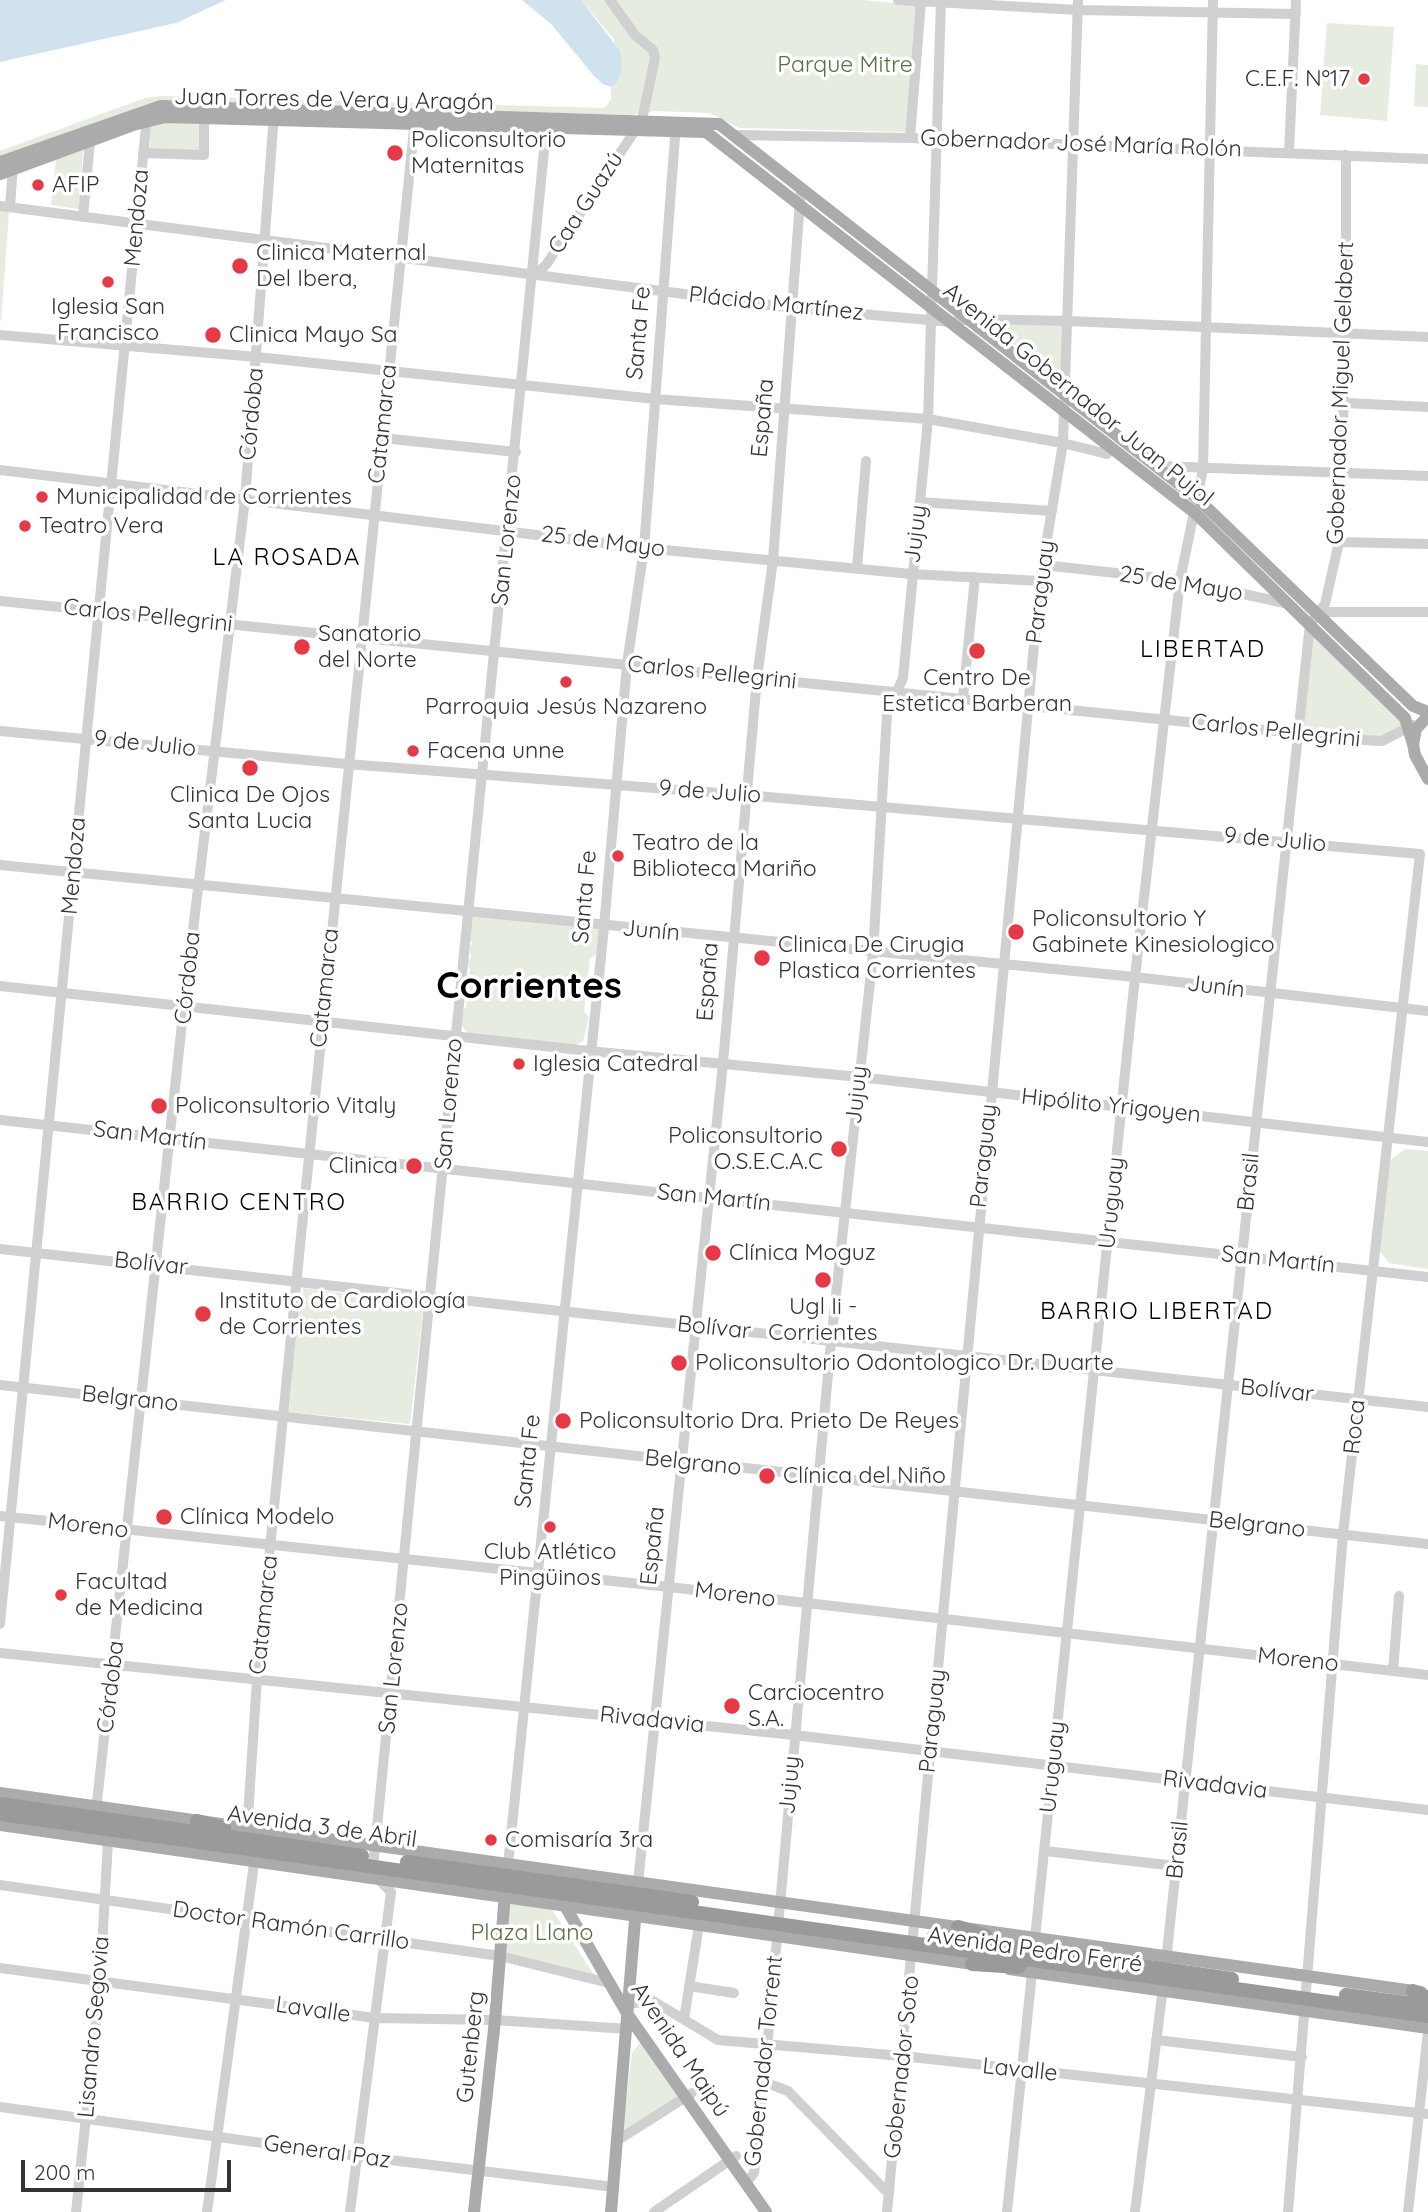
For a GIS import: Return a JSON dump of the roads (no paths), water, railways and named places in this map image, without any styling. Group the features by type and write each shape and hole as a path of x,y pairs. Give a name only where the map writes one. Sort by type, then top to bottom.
{"highway":[{"name":"Avenida 3 de Abril","path":"0,1804 251,1845 637,1899"},
{"name":"Avenida 3 de Abril","path":"0,1814 96,1818"},
{"path":"197,1821 241,1833 251,1845"},
{"name":"Avenida 3 de Abril","path":"251,1845 262,1858 375,1863"},
{"name":"Avenida Pedro Ferré","path":"637,1899 914,1939 1101,1971 1164,1975 1428,2006"},
{"path":"958,1927 1045,1950"},
{"name":"Avenida Pedro Ferré","path":"914,1939 1045,1950 1164,1975"},
{"path":"972,1964 1101,1971"},
{"name":"Avenida Pedro Ferré","path":"1308,1994 1428,2016"}],"main road":[{"name":"Juan Torres de Vera y Aragón","path":"9,167 147,115 274,114 676,125"},
{"name":"Juan Torres de Vera y Aragón","path":"0,162 9,167 90,141 147,115 204,117 274,114"},
{"name":"Avenida Gobernador Juan Pujol","path":"676,125 712,121 734,135 969,319 1195,513 1387,700 1423,716"},
{"name":"Avenida Gobernador Juan Pujol","path":"676,125 712,136 952,322 1064,400 1083,408 1158,466 1198,499 1318,612 1423,716"},
{"path":"1423,716 1413,744 1415,755 1428,779"},
{"name":"Avenida 3 de Abril","path":"0,1793 96,1818 197,1821"},
{"name":"Avenida 3 de Abril","path":"0,1825 108,1841 251,1845 506,1881 565,1906 637,1899"},
{"path":"506,1881 572,1874 637,1899 611,2212"},
{"name":"Gutenberg","path":"474,2212 495,2020 506,1881"},
{"name":"Avenida Pedro Ferré","path":"637,1899 699,1925 779,1920"},
{"name":"Avenida Pedro Ferré","path":"637,1899 914,1939 972,1964 1032,1973 1164,1975 1308,1994 1423,1994"},
{"name":"Avenida Maipú","path":"565,1906 626,2008 749,2180 776,2212"},
{"name":"Avenida Pedro Ferré","path":"914,1939 958,1927 1035,1938 1164,1975"},
{"path":"581,1933 614,1976 624,1975 631,1968"},
{"name":"Avenida Pedro Ferré","path":"1308,1994 1428,2030"},
{"name":"Avenida Maipú","path":"749,2180 766,2212"}],"street":[{"path":"610,0 635,34 653,50 655,58 638,124"},
{"path":"898,0 1296,14"},
{"name":"Uruguay","path":"1035,1938 1151,830 1180,580 1203,469 1213,0"},
{"path":"1289,152 1296,0"},
{"path":"910,138 920,1"},
{"name":"Jujuy","path":"779,1920 831,1342 873,954 887,714 903,678 928,419 941,1"},
{"name":"Paraguay","path":"914,1939 977,1226 1040,581 1063,443 1078,5"},
{"name":"Córdoba","path":"96,1818 184,1005 245,499 267,240 274,114"},
{"name":"Mendoza","path":"0,1624 5,1516 22,1387 147,115"},
{"path":"143,153 204,155 204,117"},
{"name":"Catamarca","path":"207,2212 248,1921 257,1679 347,764 415,118"},
{"name":"San Lorenzo","path":"375,1863 468,913 534,275 547,122"},
{"name":"Caa Guazú","path":"534,275 546,265 638,124"},
{"name":"Santa Fe","path":"506,1881 589,1051 604,927 627,664 643,548 676,125"},
{"name":"Gobernador José María Rolón","path":"734,135 910,138 1428,159"},
{"path":"83,217 90,141"},
{"name":"Gobernador Miguel Gelabert","path":"1310,624 1325,604 1339,542 1345,403 1346,155"},
{"path":"5,207 9,167"},
{"name":"España","path":"637,1899 723,1063 757,678 773,560 801,188"},
{"name":"Plácido Martínez","path":"5,207 793,308 952,322 969,319 1069,321 1428,337"},
{"path":"0,335 257,357 655,399 928,419 1063,443 1107,454"},
{"path":"1345,403 1428,407"},
{"path":"382,438 516,452"},
{"path":"857,568 866,461"},
{"path":"1158,466 1428,476"},
{"name":"25 de Mayo","path":"0,470 643,548 911,574 1040,581"},
{"path":"920,502 1052,511"},
{"path":"1339,542 1428,544"},
{"name":"25 de Mayo","path":"1043,565 1180,580 1318,612 1428,612"},
{"path":"962,698 975,577"},
{"name":"Carlos Pellegrini","path":"0,601 1382,741 1405,732 1423,716"},
{"name":"Brasil","path":"1135,2212 1164,1975 1310,624"},
{"name":"9 de Julio","path":"0,731 347,764 1424,851"},
{"name":"Roca","path":"1288,2212 1324,1798 1343,1534 1401,1008 1424,851"},
{"name":"Junín","path":"0,866 873,954 1135,977 1428,1011"},
{"name":"Hipólito Yrigoyen","path":"0,986 322,1019 589,1051 859,1077 1428,1142"},
{"name":"San Martín","path":"0,1120 1428,1277"},
{"name":"Bolívar","path":"0,1249 1428,1407"},
{"name":"Belgrano","path":"0,1385 1428,1544"},
{"name":"Moreno","path":"5,1516 669,1587 1428,1675"},
{"path":"1393,1671 1399,1596"},
{"name":"Rivadavia","path":"0,1653 794,1735 1428,1810"},
{"path":"96,1818 108,1841"},
{"name":"Lisandro Segovia","path":"76,2212 100,1983 108,1841"},
{"path":"1045,1851 1176,1866"},
{"path":"350,2212 391,1892 375,1863"},
{"name":"Doctor Ramón Carrillo","path":"0,1885 500,1956 610,1983"},
{"name":"Gobernador Torrent","path":"749,2180 764,2082 779,1920"},
{"path":"684,2020 699,1925"},
{"name":"Gobernador Soto","path":"887,2212 914,1939"},
{"name":"Lavalle","path":"0,1968 375,2018 495,2020 628,2029"},
{"path":"1007,2212 1032,1973"},
{"path":"689,1986 734,1993"},
{"name":"Lavalle","path":"626,2008 653,2001 718,2040 902,2056 1423,2114"},
{"path":"1408,2212 1423,2114 1428,2030"},
{"path":"1156,2040 1302,2057"},
{"path":"764,2082 788,2091 889,2194"},
{"path":"618,2140 689,2095"},
{"name":"General Paz","path":"0,2107 479,2172 614,2186"},
{"path":"654,2212 733,2158"}],"water":[{"path":"0,0 226,0 176,23 0,62"},
{"path":"522,0 581,0 620,51 622,70 616,84 611,87 594,76 552,25"}],"place":[{"name":"C.E.F. Nº17","path":"1364,79"},
{"name":"Policonsultorio Maternitas","path":"395,153"},
{"name":"AFIP","path":"38,185"},
{"name":"Clinica Maternal Del Ibera,","path":"240,266"},
{"name":"Iglesia San Francisco","path":"108,282"},
{"name":"Clinica Mayo Sa","path":"213,335"},
{"name":"Municipalidad de Corrientes","path":"42,497"},
{"name":"Teatro Vera","path":"25,526"},
{"name":"Sanatorio del Norte","path":"302,647"},
{"name":"Centro De Estetica Barberan","path":"977,651"},
{"name":"Parroquia Jesús Nazareno","path":"566,682"},
{"name":"Facena unne","path":"413,751"},
{"name":"Clinica De Ojos Santa Lucia","path":"250,768"},
{"name":"Teatro de la Biblioteca Mariño","path":"618,856"},
{"name":"Policonsultorio Y Gabinete Kinesiologico","path":"1016,932"},
{"name":"Clinica De Cirugia Plastica Corrientes","path":"762,958"},
{"name":"Iglesia Catedral","path":"519,1064"},
{"name":"Policonsultorio Vitaly","path":"159,1106"},
{"name":"Policonsultorio O.S.E.C.A.C","path":"839,1149"},
{"name":"Clinica","path":"414,1166"},
{"name":"Clínica Moguz","path":"713,1253"},
{"name":"Ugl Ii - Corrientes","path":"823,1280"},
{"name":"Instituto de Cardiología de Corrientes","path":"203,1314"},
{"name":"Policonsultorio Odontologico Dr. Duarte","path":"679,1363"},
{"name":"Policonsultorio Dra. Prieto De Reyes","path":"563,1421"},
{"name":"Clínica del Niño","path":"767,1476"},
{"name":"Clínica Modelo","path":"164,1517"},
{"name":"Club Atlético Pingüinos","path":"550,1527"},
{"name":"Facultad de Medicina","path":"61,1595"},
{"name":"Carciocentro S.A.","path":"732,1706"},
{"name":"Comisaría 3ra","path":"491,1840"}],"district":[{"name":"LA ROSADA","path":"287,558"},
{"name":"LIBERTAD","path":"1203,650"},
{"name":"Corrientes","path":"529,987"},
{"name":"BARRIO CENTRO","path":"239,1203"},
{"name":"BARRIO LIBERTAD","path":"1157,1312"}],"park label":[{"name":"Parque Mitre","path":"845,65"},
{"name":"Plaza Llano","path":"532,1933"}]}
